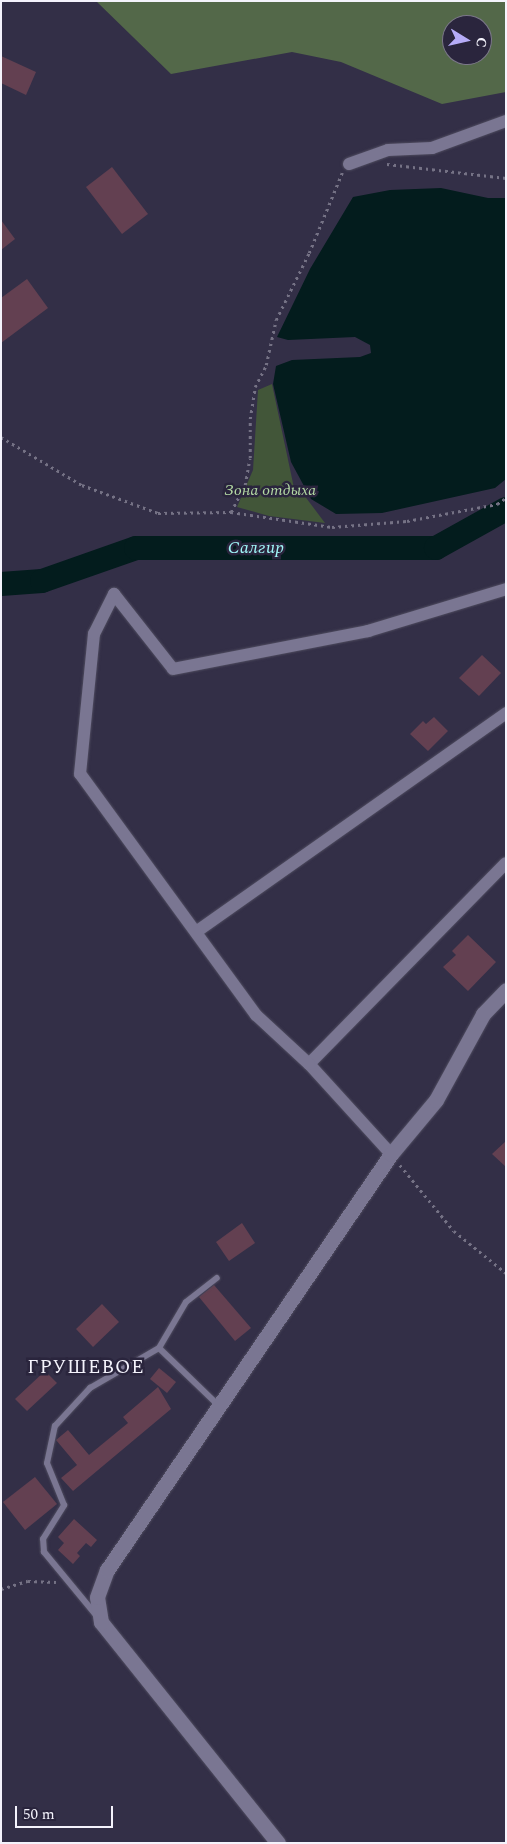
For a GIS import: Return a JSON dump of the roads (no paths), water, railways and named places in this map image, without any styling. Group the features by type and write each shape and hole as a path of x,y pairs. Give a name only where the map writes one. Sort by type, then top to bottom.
{"street":[{"path":"349,164 388,150 432,148 506,122"},
{"path":"391,1154 309,1064 256,1015 80,774 94,634 114,594 173,669 368,631 506,589"},
{"path":"196,932 506,713"},
{"path":"309,1064 506,863"},
{"path":"278,1843 101,1622 97,1597 107,1570 391,1154 436,1100 483,1014 506,990"}],"lane":[{"path":"101,1622 72,1582 44,1552 43,1540 64,1505 47,1463 54,1426 90,1388 159,1348 186,1302 217,1278"},
{"path":"159,1348 219,1406"}],"waterway":[{"name":"Салгир","path":"1,584 42,581 136,548 436,548 506,509"}],"district":[{"name":"ГРУШЕВОЕ","path":"86,1368"}],"park label":[{"name":"Зона отдыха","path":"270,490"}]}
